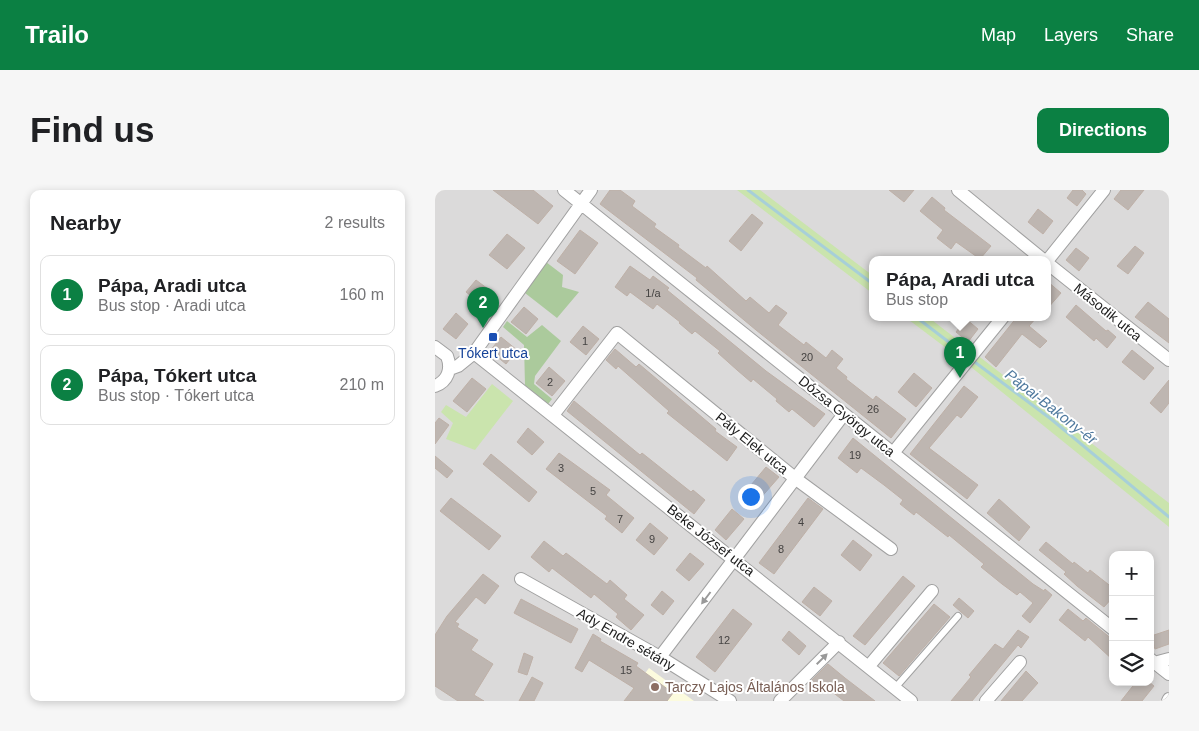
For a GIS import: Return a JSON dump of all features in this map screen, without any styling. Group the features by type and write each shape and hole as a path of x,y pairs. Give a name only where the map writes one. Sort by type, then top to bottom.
{"street":[{"name":"Dózsa György utca","path":"564,190 1109,626"},
{"path":"443,378 474,353 591,190"},
{"path":"958,190 1038,256"},
{"path":"1051,257 1104,190"},
{"name":"Második utca","path":"1051,265 1169,360"},
{"path":"893,453 1000,321"},
{"name":"Pály Elek utca","path":"553,415 617,333 796,479 891,549"},
{"path":"435,347 447,356 443,378 435,394"},
{"name":"Beke József utca","path":"474,353 911,701"},
{"path":"660,657 844,414"},
{"name":"Ady Endre sétány","path":"521,579 660,657 730,701"},
{"path":"869,666 932,592"},
{"path":"780,701 839,642"},
{"path":"1154,661 1169,659"},
{"path":"986,701 1020,662"},
{"path":"1154,663 1169,674"}],"lane":[{"path":"895,688 958,616"}],"shaded area":[{"path":"435,190 1169,190 1169,701 435,701"},
{"name":"Tarczy Lajos Általános Iskola","path":"649,668 694,701 624,701"}],"green space":[{"path":"737,190 760,190 869,273 869,291"},
{"path":"546,262 563,275 562,287 579,292 557,318 525,293"},
{"path":"507,321 527,337 542,325 561,341 535,376 534,384 552,399 548,404 525,385 524,345 503,327"},
{"path":"910,321 933,321 1169,503 1169,527 966,363"},
{"path":"492,384 513,401 475,450 446,439 453,423 441,412 446,405 466,417"}],"building":[{"path":"493,190 533,190 553,206 538,224"},
{"path":"610,190 620,190 635,201 632,206 656,224 654,227 706,268 707,266 746,301 750,297 769,313 776,305 787,313 778,325 804,345 806,342 826,358 832,350 843,359 836,368 847,377 846,379 873,400 876,396 906,419 891,438 756,330 696,280 697,278 600,204"},
{"path":"889,190 914,190 904,202"},
{"path":"1073,190 1082,190 1086,194 1077,206 1067,198"},
{"path":"1121,190 1144,190 1128,210 1114,199"},
{"path":"932,197 945,208 944,210 991,246 983,256 976,256 956,242 951,249 937,238 943,230 920,211"},
{"path":"1038,209 1053,221 1043,234 1028,222"},
{"path":"752,214 763,223 741,251 729,241"},
{"path":"580,230 598,243 575,274 557,261"},
{"path":"507,234 525,248 507,269 489,255"},
{"path":"1135,246 1144,253 1128,274 1117,266"},
{"path":"1076,248 1089,258 1079,271 1066,260"},
{"path":"630,266 650,280 653,276 669,288 667,290 766,371 825,414 814,427 792,409 789,412 753,379 751,382 737,370 718,353 720,351 695,331 692,334 657,304 653,309 630,292 627,296 615,287"},
{"path":"476,280 492,292 481,304 466,292"},
{"path":"1051,284 1061,293 1051,304"},
{"path":"1148,302 1169,319 1169,343 1135,317"},
{"path":"1076,305 1106,331 1108,330 1116,337 1107,348 1096,338 1094,341 1066,317"},
{"path":"524,307 538,319 526,334 511,322"},
{"path":"456,313 468,324 456,339 443,329"},
{"path":"964,321 968,321 978,329 968,342 956,332"},
{"path":"1014,321 1033,321 1029,326 1047,341 1040,348 1022,334 996,367 985,357"},
{"path":"583,326 599,339 586,355 570,342"},
{"path":"501,337 517,350 506,364 490,351"},
{"path":"615,349 636,367 639,364 716,429 715,431 737,447 727,461 667,413 669,411 618,366 616,369 606,360"},
{"path":"1132,350 1154,368 1144,380 1122,362"},
{"path":"549,367 565,381 552,396 536,383"},
{"path":"914,373 932,388 916,407 898,392"},
{"path":"472,378 486,389 467,412 453,401"},
{"path":"1169,380 1169,403 1161,413 1150,403"},
{"path":"964,386 978,397 961,418 957,415 929,448 978,485 967,499 910,454"},
{"path":"574,401 640,455 642,453 691,492 693,490 705,500 694,514 567,411"},
{"path":"439,418 449,425 435,444 435,423"},
{"path":"528,428 544,442 532,455 517,442"},
{"path":"853,438 1033,584 1044,591 1045,589 1052,595 1030,623 1022,616 1033,603 1020,592 1017,595 981,567 984,564 949,535 948,537 916,512 914,515 900,504 903,500 884,485 861,468 857,473 838,458"},
{"path":"559,453 610,490 606,495 634,518 622,533 605,519 607,516 546,469"},
{"path":"491,454 537,492 529,502 483,464"},
{"path":"435,456 453,471 447,478 435,468"},
{"path":"766,467 779,477 758,501 746,491"},
{"path":"451,498 501,536 489,550 440,511"},
{"path":"808,498 823,509 774,574 759,563"},
{"path":"999,499 1030,527 1019,541 987,513"},
{"path":"732,509 744,519 726,540 715,530"},
{"path":"650,523 668,538 654,555 636,540"},
{"path":"853,540 872,555 860,571 841,555"},
{"path":"544,541 563,556 566,553 607,584 610,580 627,595 624,599 644,615 631,630 616,617 618,614 594,594 591,598 552,568 549,572 531,557"},
{"path":"1046,542 1073,564 1074,562 1088,573 1090,570 1109,585 1109,601 1104,607 1077,586 1064,574 1066,572 1039,550"},
{"path":"690,553 704,564 689,581 676,570"},
{"path":"483,574 499,586 485,604 476,597 455,622 459,624 457,627 478,640 471,650 493,664 474,695 484,701 458,701 435,686 435,635 447,616"},
{"path":"903,576 915,586 865,645 853,636"},
{"path":"814,587 832,601 820,616 802,602"},
{"path":"662,591 674,601 663,615 651,605"},
{"path":"959,598 974,611 968,618 953,605"},
{"path":"521,599 578,629 571,643 514,613"},
{"path":"934,604 950,617 899,676 883,663"},
{"path":"733,609 752,624 715,672 696,657"},
{"path":"1068,609 1083,621 1086,618 1109,637 1109,656 1088,637 1085,641 1059,620"},
{"path":"1018,630 1029,637 1021,648 1018,645 972,701 951,701 971,677 969,675 995,644 1003,649"},
{"path":"1169,630 1169,644 1155,649 1154,635"},
{"path":"789,631 806,646 799,655 782,640"},
{"path":"593,634 601,639 600,641 638,663 636,666 673,693 667,701 624,701 634,688 589,660 582,672 575,668"},
{"path":"524,653 533,657 527,675 518,672"},
{"path":"828,664 875,701 844,701 827,688 825,691 812,680"},
{"path":"1026,671 1038,683 1022,701 1001,701"},
{"path":"532,677 543,683 534,701 519,701"},
{"path":"1133,686 1154,686 1142,701 1121,701"}],"waterway":[{"name":"Pápai-Bakony-ér","path":"748,190 869,281"},
{"name":"Pápai-Bakony-ér","path":"921,321 967,356"},
{"name":"Pápai-Bakony-ér","path":"972,360 1051,419 1169,517"}],"place":[{"name":"Pápa, Tókert utca","path":"483,328"},
{"name":"Tókert utca","path":"493,337"},
{"name":"Pápa, Aradi utca","path":"960,378"},
{"name":"Tarczy Lajos Általános Iskola","path":"655,687"}]}
